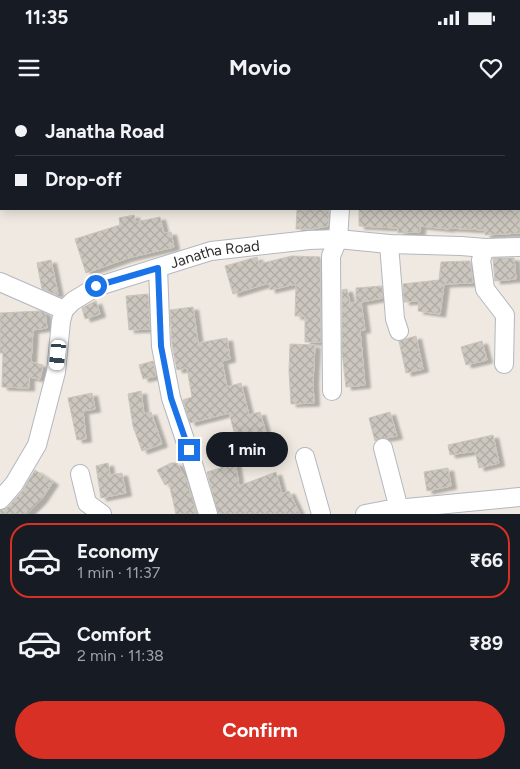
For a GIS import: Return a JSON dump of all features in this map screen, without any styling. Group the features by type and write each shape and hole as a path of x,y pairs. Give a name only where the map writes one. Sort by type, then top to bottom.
{"street":[{"path":"332,391 331,256 338,239 340,210"},
{"name":"Janatha Road","path":"64,310 73,301 96,286 211,250 309,240 338,239 389,244 485,248 520,247"},
{"path":"389,244 395,319 399,331"},
{"path":"485,248 481,260 485,289 505,315 504,364"},
{"path":"158,268 161,346 171,398 208,514"},
{"path":"0,282 64,310 61,321 56,372 37,445 14,484 0,500"},
{"path":"383,448 399,508"},
{"path":"304,457 321,514"},
{"path":"80,474 87,503 102,514"},
{"path":"365,514 399,508 520,497"}],"building":[{"path":"297,210 329,210 328,226 296,229"},
{"path":"359,210 520,210 520,233 485,235 485,230 420,226 420,232 398,233 398,228 359,226"},
{"path":"134,215 136,222 160,217 164,233 171,232 174,247 128,258 86,273 75,239 120,225 119,218"},
{"path":"292,256 320,257 321,342 305,342 305,316 295,316 296,284 270,290 269,283 233,294 225,266 257,257 259,264"},
{"path":"493,258 514,258 516,279 495,281"},
{"path":"51,260 58,294 42,289 37,263"},
{"path":"470,261 473,283 444,284 440,314 418,311 419,301 404,302 403,284 439,280 441,262"},
{"path":"382,286 383,298 361,302 365,330 360,330 365,385 346,387 342,352 342,290 347,289 350,303 356,303 356,288"},
{"path":"148,294 150,329 129,330 126,296"},
{"path":"96,301 100,314 85,319 82,308"},
{"path":"193,307 198,343 227,338 230,359 222,361 227,387 241,383 249,415 260,412 266,433 237,442 229,413 190,423 183,400 192,397 187,368 177,370 172,345 170,310"},
{"path":"41,311 45,313 47,328 33,330 31,362 43,365 40,379 29,377 29,388 2,387 3,353 0,353 0,313"},
{"path":"416,336 423,369 406,373 399,341"},
{"path":"482,341 487,360 466,365 461,347"},
{"path":"290,344 315,345 314,403 291,404"},
{"path":"153,361 156,376 143,379 139,365"},
{"path":"141,391 144,414 151,412 162,444 142,451 133,426 128,394"},
{"path":"92,393 95,409 83,411 86,439 77,440 68,398"},
{"path":"390,412 397,436 381,438 375,441 369,418"},
{"path":"493,435 499,463 479,468 475,451 450,455 448,445"},
{"path":"234,453 239,486 276,472 282,494 289,491 300,514 218,514 207,472 221,468 219,455"},
{"path":"108,463 110,475 122,473 126,493 101,498 96,466"},
{"path":"171,463 177,463 186,478 197,514 176,514 169,483 165,485 157,470"},
{"path":"448,468 451,486 427,491 424,472"},
{"path":"35,470 53,482 41,500 27,514 0,514 0,510 8,507 22,491"}],"waterway":[{"path":"438,514 448,512"}],"route":[{"path":"96,286 158,268 161,346 171,398 189,450"}]}
